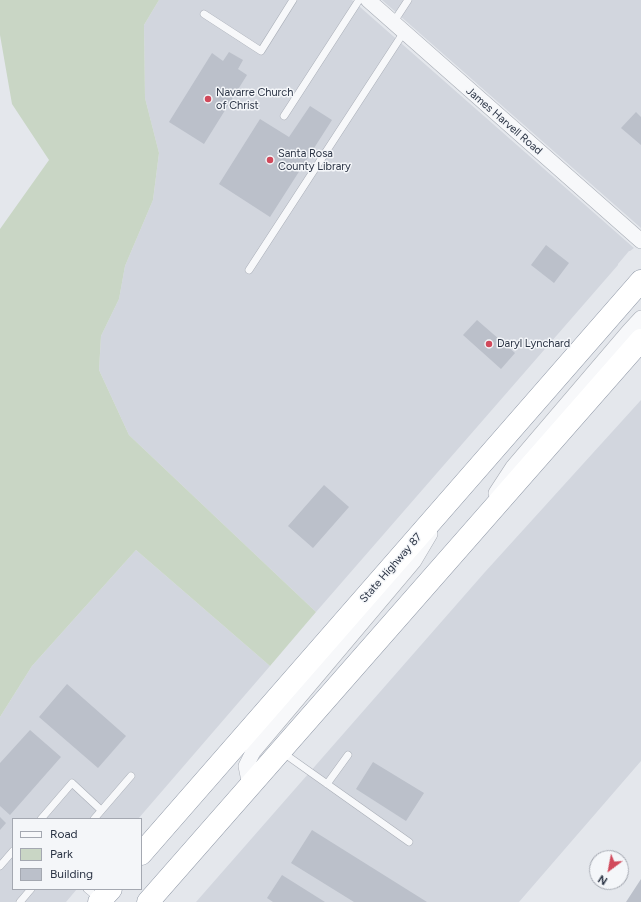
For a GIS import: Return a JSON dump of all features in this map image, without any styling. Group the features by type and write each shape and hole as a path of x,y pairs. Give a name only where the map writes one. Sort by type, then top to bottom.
{"highway":[{"name":"State Highway 87","path":"142,853 641,281"},
{"path":"148,902 641,340"}],"street":[{"name":"James Harvell Road","path":"368,0 641,241"},
{"path":"470,535 513,467 628,331 641,318"},
{"path":"250,786 246,766 253,752 414,561 450,501"}],"lane":[{"path":"204,14 261,51 293,0"},
{"path":"284,116 359,0"},
{"path":"250,270 398,27 408,0"},
{"path":"280,751 409,842"},
{"path":"327,784 348,755"},
{"path":"95,818 131,776"},
{"path":"42,818 72,784 102,810"},
{"path":"0,866 12,852"},
{"path":"20,902 30,890"}],"shaded area":[{"path":"159,0 352,0 634,248 629,251 316,612 129,435 99,370 101,336 119,299 125,266 153,200 159,153 145,98 144,25"},
{"path":"382,0 641,0 641,228"},
{"path":"641,400 641,761 519,902 196,902 485,572"},
{"path":"136,550 270,666 139,818 12,818 12,890 76,890 66,902 0,902 0,717 32,666"}],"green space":[{"path":"0,0 159,0 144,25 145,98 159,153 153,200 125,266 119,299 101,336 99,370 129,435 316,612 270,666 136,550 32,666 0,717 0,229 49,160 12,104 0,35"}],"building":[{"name":"Navarre Church of Christ","path":"229,52 243,60 238,69 247,75 204,144 169,122 212,53 223,61"},
{"name":"Santa Rosa County Library","path":"310,106 332,120 270,217 219,184 260,119 289,137"},
{"path":"636,112 641,117 641,145 621,128"},
{"path":"546,245 569,263 554,283 531,265"},
{"name":"Daryl Lynchard","path":"477,320 515,353 501,369 463,335"},
{"path":"324,485 349,507 313,548 288,526"},
{"path":"67,684 126,736 98,768 39,717"},
{"path":"30,730 61,757 10,815 0,806 0,763"},
{"path":"373,762 424,793 406,821 356,789"},
{"path":"0,817 6,823 0,830"},
{"path":"312,830 427,902 354,902 291,863"},
{"path":"282,875 325,902 273,902 267,898"},
{"path":"641,879 641,902 626,902"}],"place":[{"name":"Navarre Church of Christ","path":"208,99"},
{"name":"Santa Rosa County Library","path":"270,160"},
{"name":"Daryl Lynchard","path":"489,344"}]}
